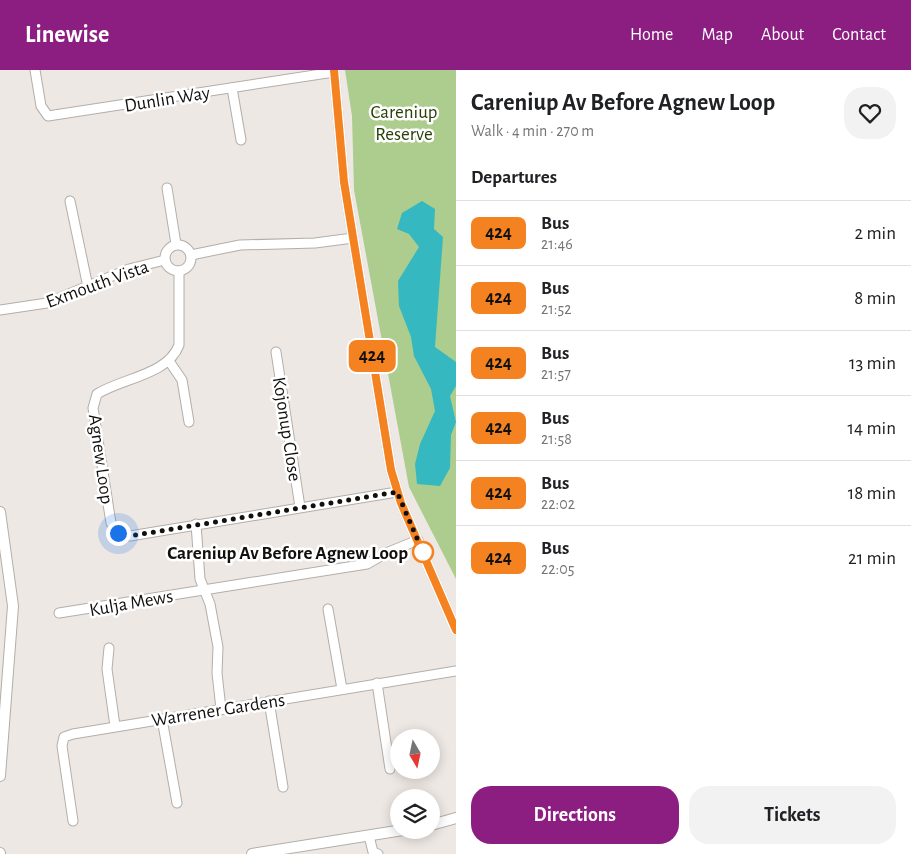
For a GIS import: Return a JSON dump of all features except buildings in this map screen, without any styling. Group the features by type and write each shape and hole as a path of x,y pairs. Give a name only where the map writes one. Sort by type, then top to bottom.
{"street":[{"name":"Dunlin Way","path":"35,70 41,106 48,116 334,71"},
{"path":"334,71 340,146 353,238 391,470 397,492 456,630"},
{"path":"232,88 241,140"},
{"path":"166,188 176,244"},
{"path":"70,201 88,287"},
{"path":"191,255 240,245 315,244 353,238"},
{"path":"176,244 186,247 191,255 190,264 179,271 170,268 165,260 168,248 176,244"},
{"name":"Exmouth Vista","path":"0,310 46,303 129,269 165,260"},
{"path":"179,271 179,345 176,354 170,361 185,388 189,422"},
{"name":"Kojonup Close","path":"276,352 300,507"},
{"name":"Agnew Loop","path":"170,361 139,376 111,385 97,394 93,408 112,523 118,533 130,536 397,492"},
{"path":"0,512 4,560 13,606 5,658 0,776"},
{"path":"196,524 197,560 203,590 210,604 216,630 218,647 216,672 221,709"},
{"name":"Kulja Mews","path":"58,613 367,564 386,553 418,540"},
{"path":"328,609 342,689"},
{"path":"109,648 107,669 115,726"},
{"name":"Warrener Gardens","path":"73,821 62,746 64,737 115,726 456,672"},
{"path":"377,683 390,768"},
{"path":"269,701 283,786"},
{"path":"162,719 177,803"},
{"path":"440,823 456,818"},
{"path":"440,825 456,825"},
{"path":"252,854 390,832"},
{"path":"369,836 373,852 378,854"}],"green space":[{"name":"Careniup Reserve","path":"345,70 456,70 456,579 409,487 354,190 352,116"}],"water":[{"path":"422,201 435,209 434,229 443,237 435,347 456,362 456,386 450,396 456,422 451,435 450,468 440,486 417,484 415,464 420,444 435,411 431,389 414,356 411,337 399,306 398,281 419,247 409,234 397,229 402,213"}],"bus line":[{"name":"424","path":"334,70 344,182 391,470 401,503 456,630"}],"place":[{"name":"Careniup Av Before Agnew Loop","path":"423,552"}],"route":[{"path":"118,533 130,536 397,492 423,552"}]}
